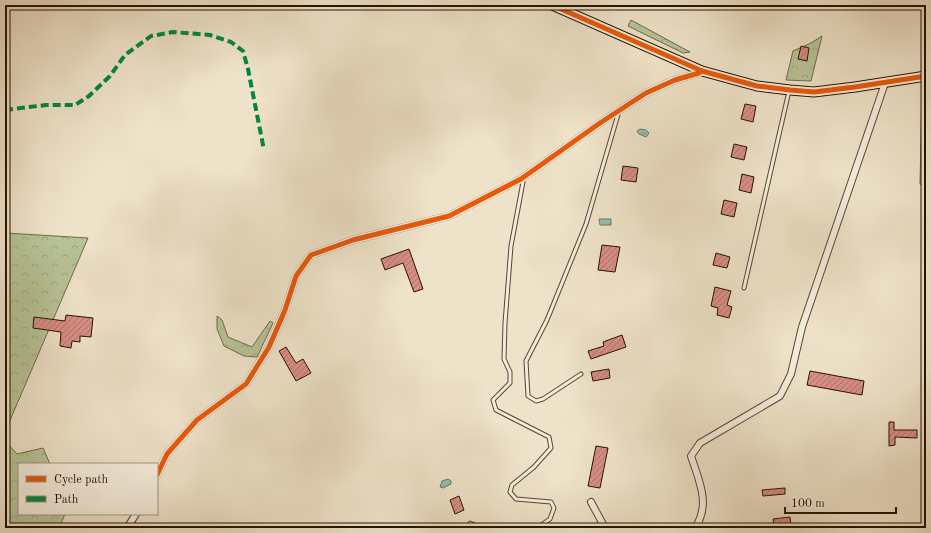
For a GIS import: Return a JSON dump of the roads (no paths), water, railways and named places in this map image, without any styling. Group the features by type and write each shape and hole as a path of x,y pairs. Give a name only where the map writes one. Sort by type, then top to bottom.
{"street":[{"path":"552,5 702,71 757,86 814,92 926,76"},
{"path":"158,472 167,454 197,420 246,384 269,347 285,310 296,276 311,256 353,240 449,216 521,179 646,93 702,71"},
{"path":"695,528 700,520 704,505 702,491 692,456 700,443 780,396 791,374 802,327 885,83"},
{"path":"590,502 605,528"},
{"path":"127,528 135,515"}],"lane":[{"path":"744,288 790,90"},
{"path":"581,374 543,399 536,401 528,396 526,362 547,320 586,224 619,111"},
{"path":"521,179 522,182 511,246 505,323 504,359 510,372 510,383 494,400 496,410 549,437 551,448 534,467 512,485 510,492 516,499 551,502 554,508 550,519 537,528"},
{"path":"470,523 480,528"}],"water":[{"path":"640,129 646,130 649,133 646,137 639,134 637,131"},
{"path":"599,219 611,219 611,225 600,225"},
{"path":"448,479 451,481 451,484 443,488 440,487 442,481"}]}
